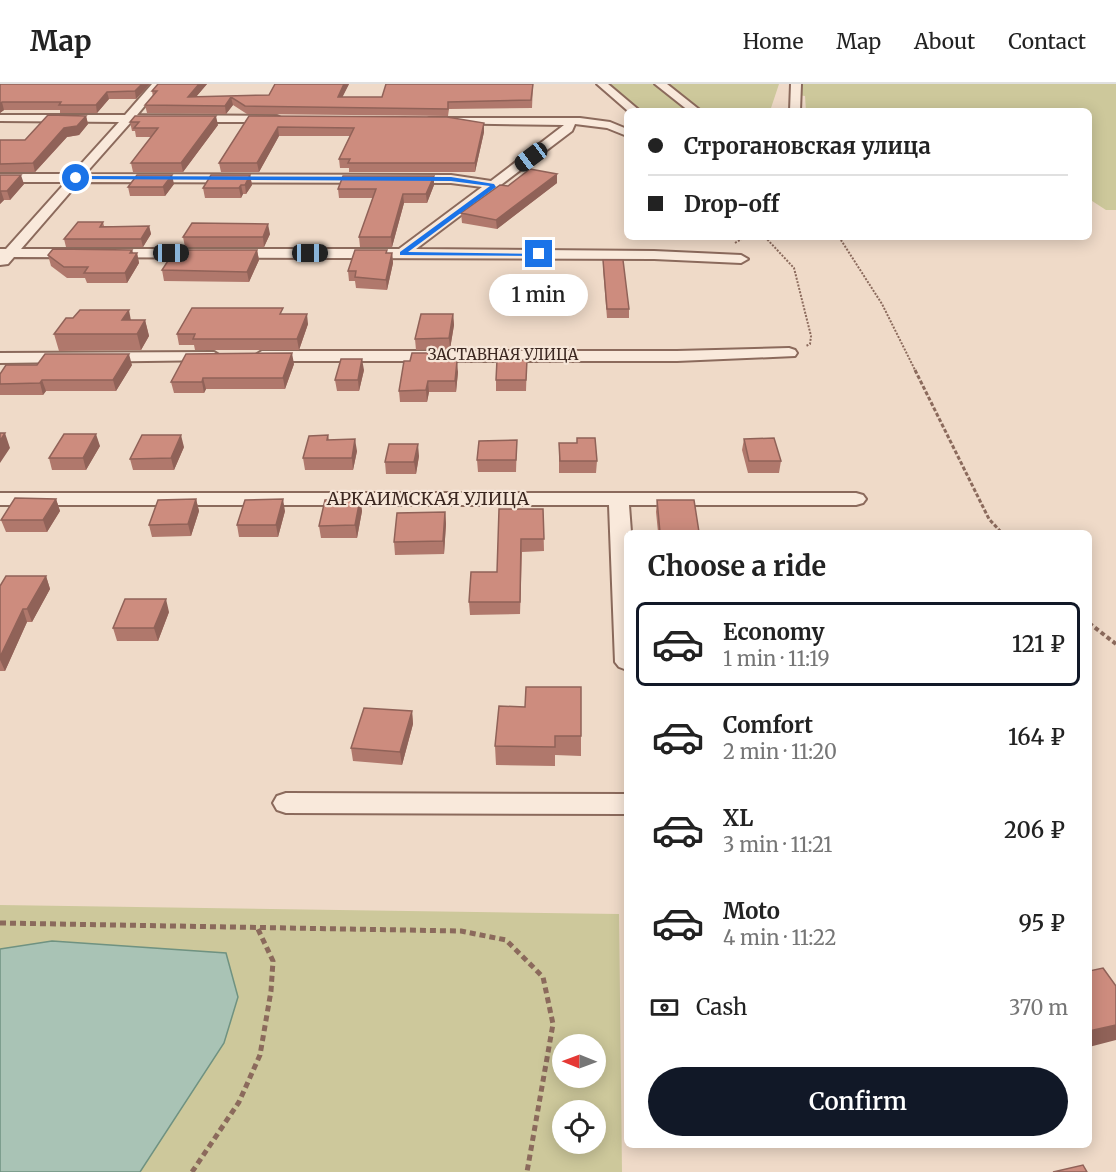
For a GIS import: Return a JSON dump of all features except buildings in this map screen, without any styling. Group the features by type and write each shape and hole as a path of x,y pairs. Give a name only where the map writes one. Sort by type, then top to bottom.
{"street":[{"path":"3,257 158,84"},
{"path":"602,84 631,108"},
{"path":"660,84 692,108"},
{"path":"795,108 796,84"},
{"path":"0,118 294,119"},
{"path":"423,120 565,120 597,122 624,132"},
{"path":"402,253 568,129 570,124 565,120"},
{"path":"0,178 451,179 494,185"},
{"path":"3,257 402,253 654,255 741,259"},
{"name":"ЗАСТАВНАЯ УЛИЦА","path":"0,357 745,355 789,352"},
{"name":"АРКАИМСКАЯ УЛИЦА","path":"0,499 856,499"},
{"path":"619,499 624,601"},
{"path":"286,803 624,804"}],"path":[{"path":"768,240 794,268 811,336 810,344 802,350 789,352"},
{"path":"841,240 882,304 989,519 998,530"},
{"path":"1092,624 1116,644"},
{"path":"0,923 461,931 506,940 543,977 553,1024 527,1172"},
{"path":"192,1172 239,1102 260,1055 271,991 273,961 257,927"}],"shaded area":[{"path":"606,84 779,84 771,108 635,108"},
{"path":"797,84 1116,84 1116,210 1106,210 1092,201 1092,108 806,108 805,96 797,95"},
{"path":"0,905 619,914 622,1172 0,1172"},
{"path":"52,941 226,953 238,997 224,1043 140,1172 0,1172 0,949"}],"route":[{"path":"76,178 451,179 494,185 402,253 539,254"}]}
